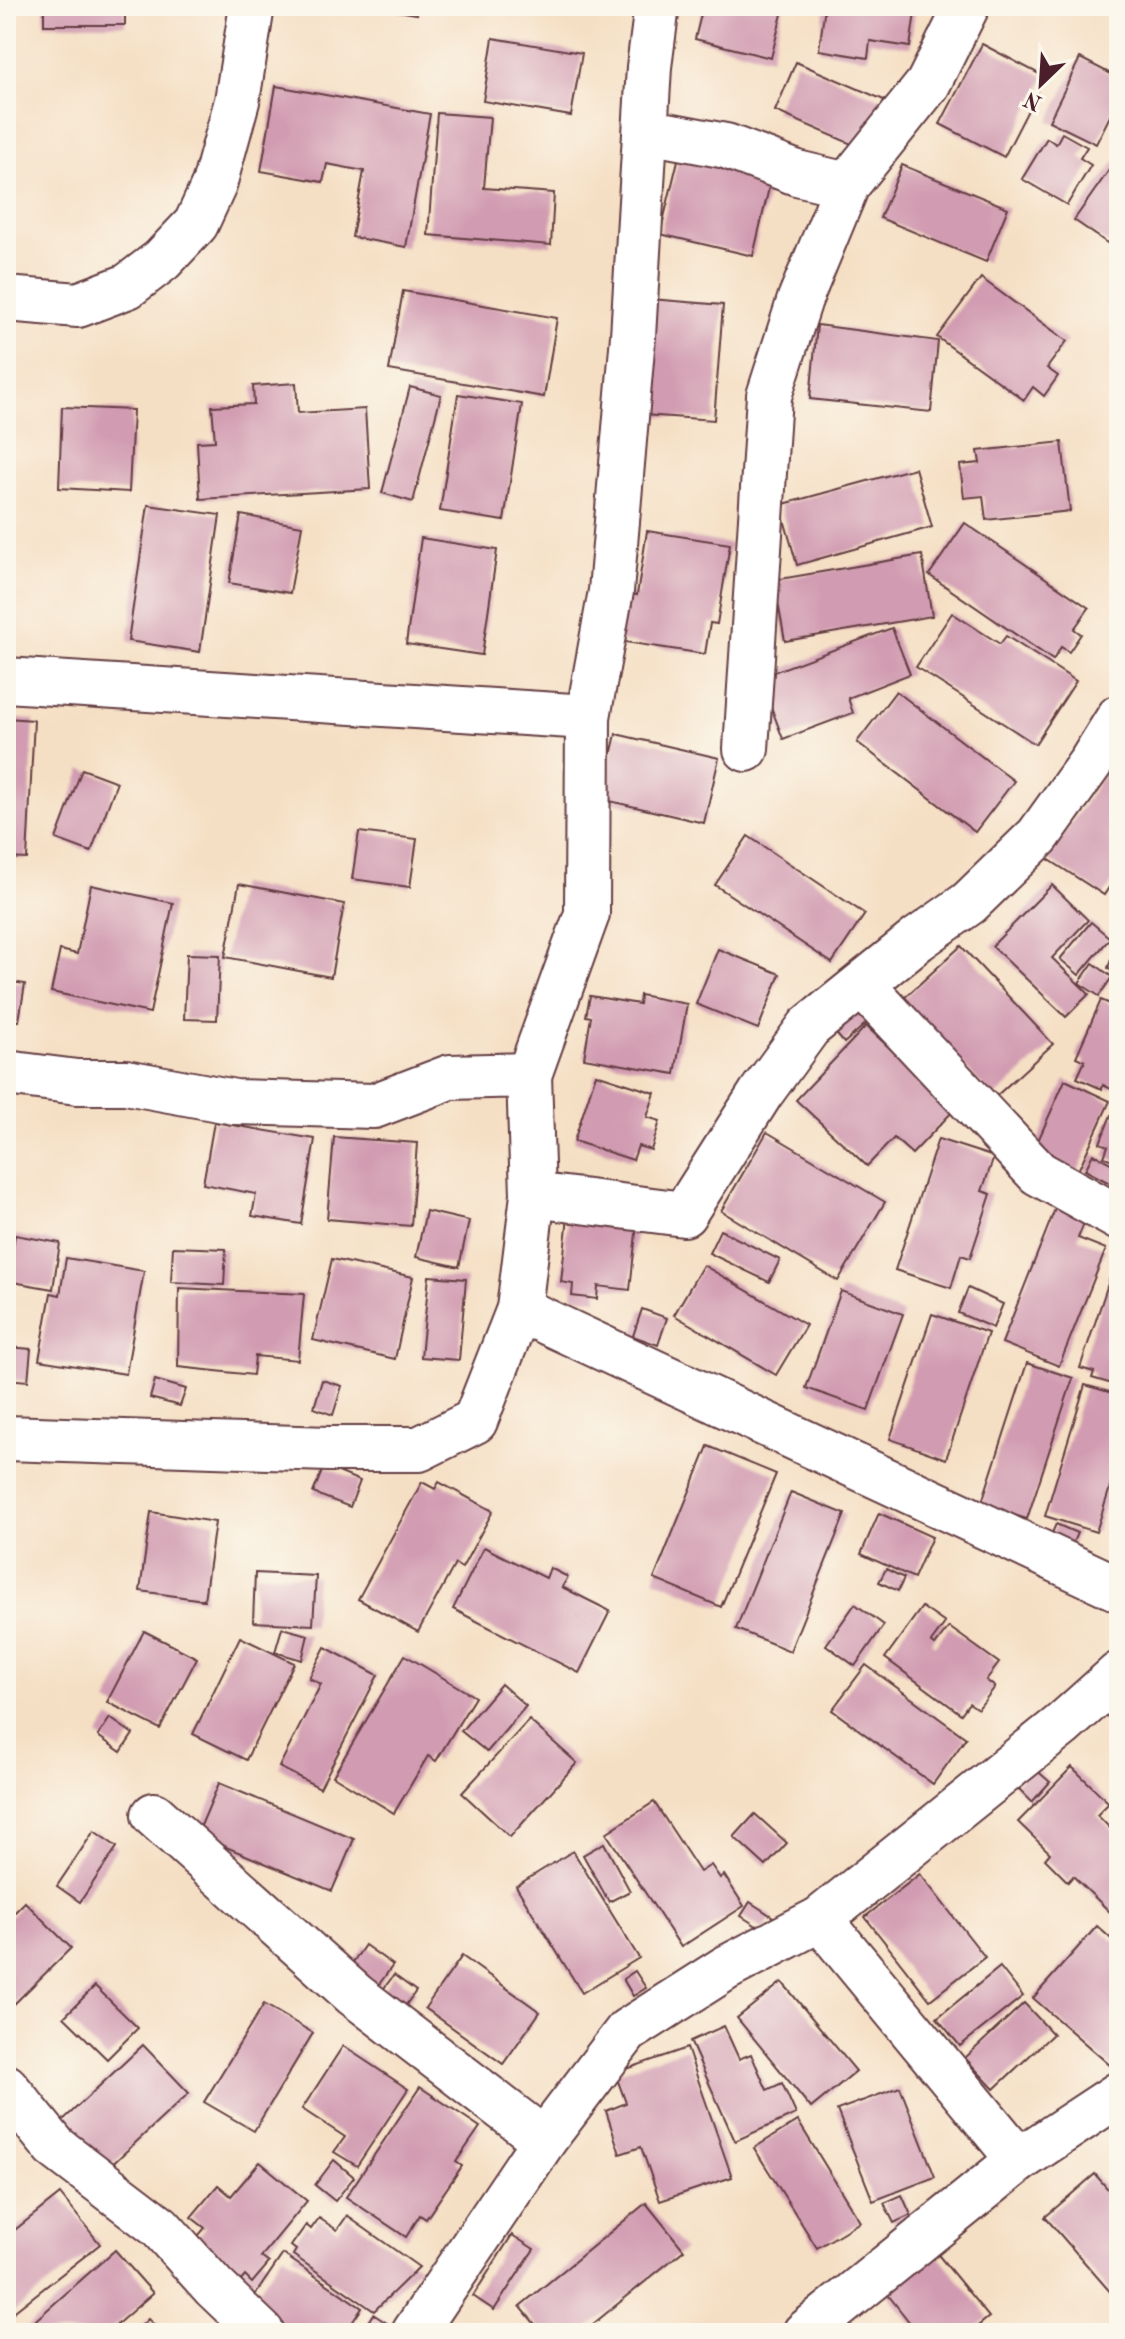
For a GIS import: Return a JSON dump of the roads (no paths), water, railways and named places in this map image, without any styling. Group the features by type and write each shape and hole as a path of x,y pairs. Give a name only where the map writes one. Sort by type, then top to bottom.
{"street":[{"path":"6,299 78,305 128,286 162,260 196,224 214,185 237,101 252,6"},
{"path":"6,1438 419,1449 475,1421 519,1309 533,1195 529,1075 587,914 588,717 611,591 633,336 649,67 657,6"},
{"path":"746,749 769,396 800,299 847,185 928,84 967,6"},
{"path":"647,131 726,146 797,173 847,185"},
{"path":"6,680 588,717"},
{"path":"533,1195 684,1214 761,1093 809,1027 918,939 969,903 1038,836 1119,717"},
{"path":"862,985 1038,1173 1119,1218"},
{"path":"6,1073 77,1082 126,1082 235,1102 374,1106 450,1077 529,1075"},
{"path":"519,1309 1119,1589"},
{"path":"414,2333 544,2140 627,2031 726,1968 820,1919 1062,1725 1119,1674"},
{"path":"154,1815 355,1995 544,2140"},
{"path":"820,1919 1019,2160"},
{"path":"6,2087 55,2147 160,2227 214,2287 262,2333"},
{"path":"805,2333 1019,2160 1119,2094"}]}
